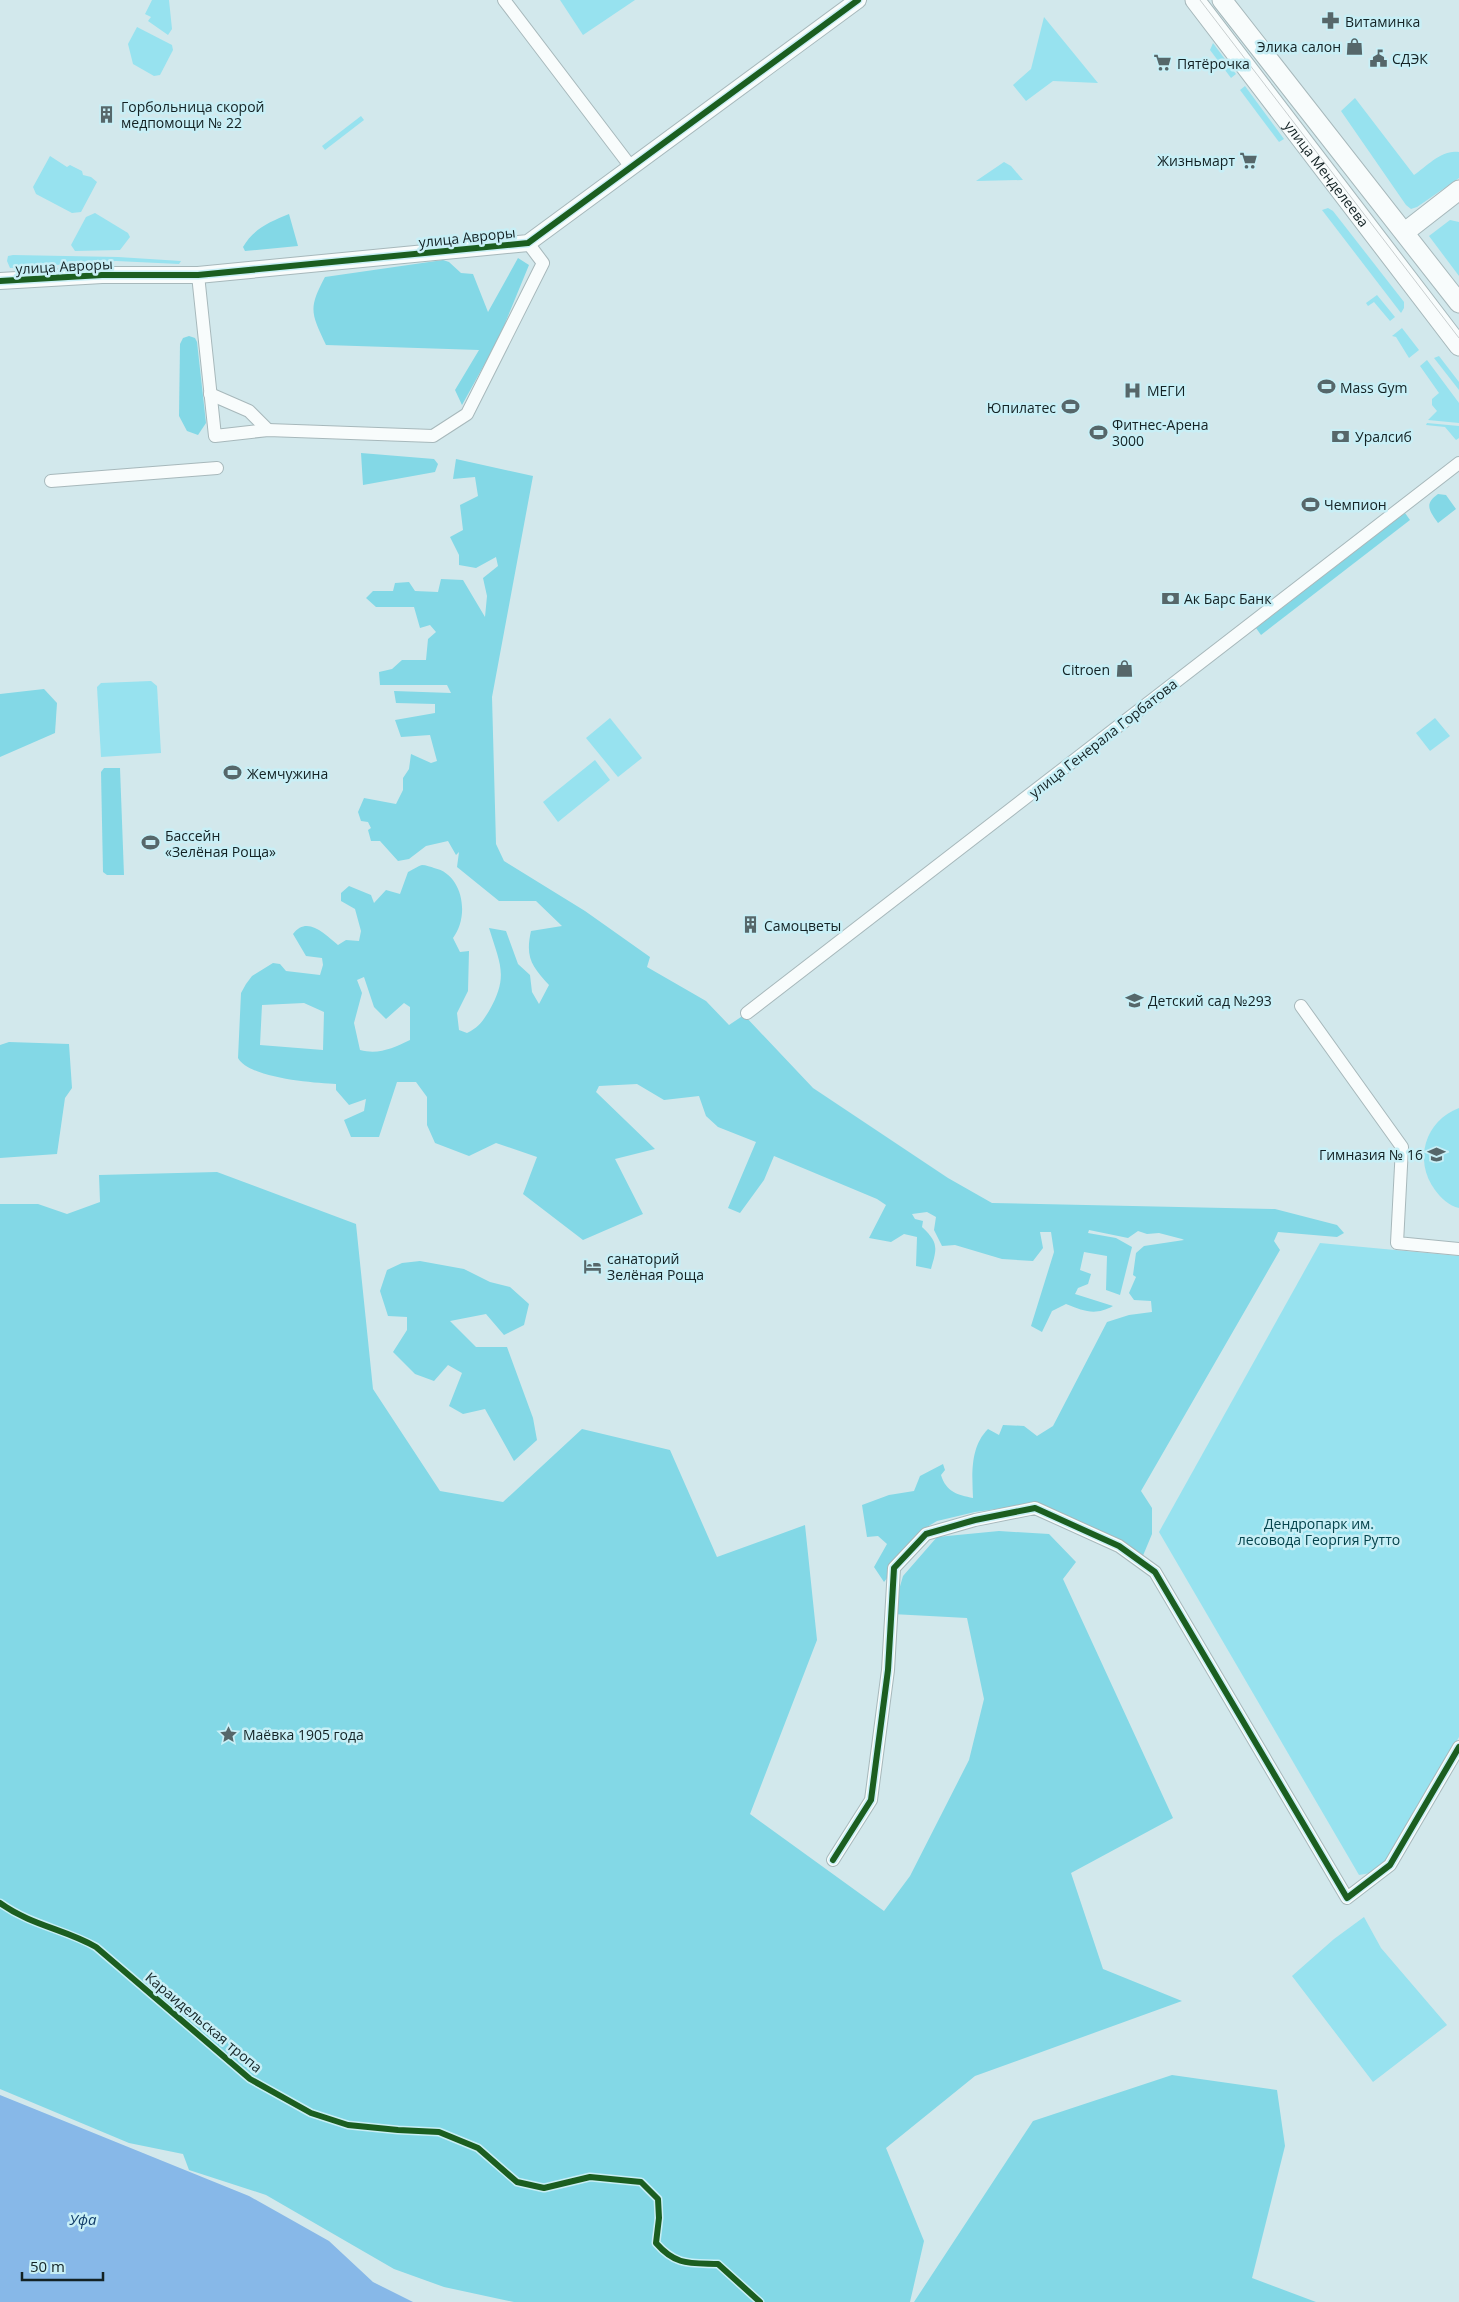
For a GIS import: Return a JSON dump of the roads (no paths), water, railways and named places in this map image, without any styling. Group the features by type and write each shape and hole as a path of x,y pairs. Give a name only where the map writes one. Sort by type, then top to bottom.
{"main road":[{"name":"улица Менделеева","path":"1194,0 1459,346"},
{"name":"улица Менделеева","path":"1222,0 1459,303"},
{"path":"1405,232 1459,190"}],"street":[{"path":"504,0 631,167"},
{"name":"улица Авроры","path":"0,282 102,275 198,275 528,243 858,0"},
{"path":"198,275 215,436 268,430 433,436 467,414 543,264 528,243"},
{"path":"210,394 249,411 268,430"},
{"name":"улица Генерала Горбатова","path":"747,1013 1459,462"},
{"path":"51,481 217,468"},
{"path":"1301,1006 1402,1146 1397,1243 1459,1249"},
{"path":"834,1860 871,1800 888,1670 894,1568 926,1534 975,1520 1035,1508 1119,1546 1155,1572 1346,1898 1390,1865 1459,1747"}],"water":[{"name":"Уфа","path":"0,2095 249,2196 329,2241 373,2282 413,2302 0,2302"}],"tram line":[{"path":"1200,0 1459,338"}],"place":[{"name":"Витаминка","path":"1331,21"},
{"name":"Элика салон","path":"1355,46"},
{"name":"СДЭК","path":"1378,58"},
{"name":"Пятёрочка","path":"1163,63"},
{"name":"Горбольница скорой медпомощи № 22","path":"107,114"},
{"name":"Жизньмарт","path":"1249,160"},
{"name":"Mass Gym","path":"1326,387"},
{"name":"МЕГИ","path":"1133,390"},
{"name":"Юпилатес","path":"1070,407"},
{"name":"Фитнес-Арена 3000","path":"1098,432"},
{"name":"Уралсиб","path":"1341,436"},
{"name":"Чемпион","path":"1310,504"},
{"name":"Ак Барс Банк","path":"1170,598"},
{"name":"Citroen","path":"1124,669"},
{"name":"Жемчужина","path":"233,773"},
{"name":"Бассейн «Зелёная Роща»","path":"151,843"},
{"name":"Самоцветы","path":"750,925"},
{"name":"Детский сад №293","path":"1134,1000"},
{"name":"Гимназия № 16","path":"1437,1154"},
{"name":"санаторий Зелёная Роща","path":"593,1266"},
{"name":"Маёвка 1905 года","path":"229,1734"}],"park label":[{"name":"Дендропарк им. лесовода Георгия Рутто","path":"1319,1532"}]}
